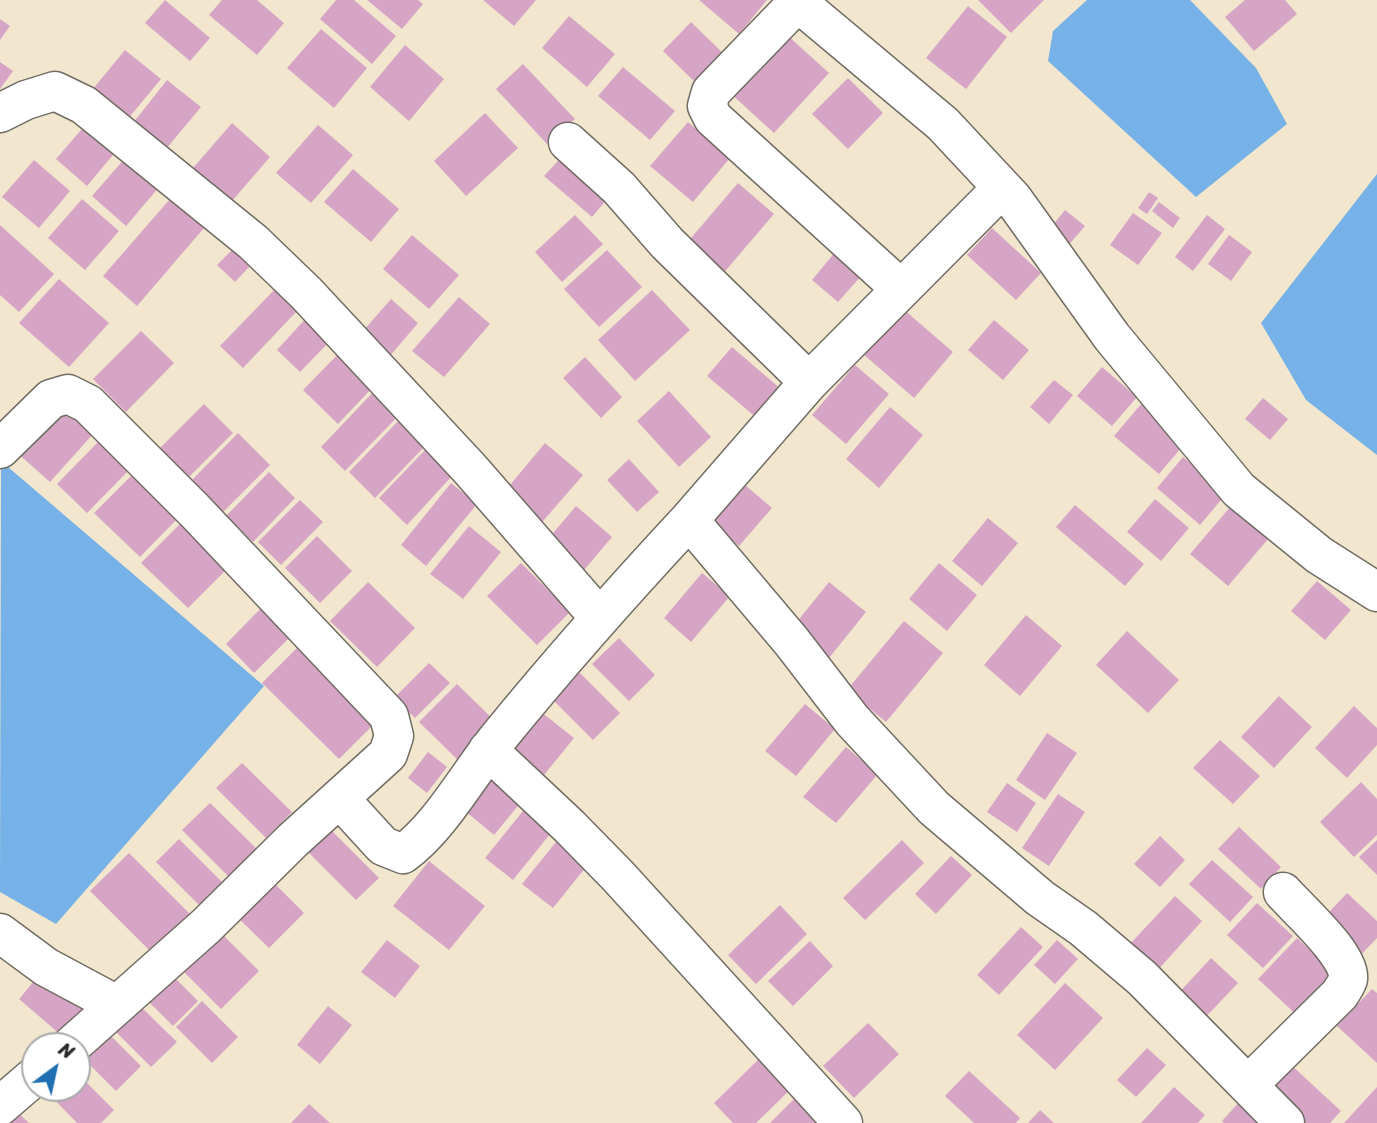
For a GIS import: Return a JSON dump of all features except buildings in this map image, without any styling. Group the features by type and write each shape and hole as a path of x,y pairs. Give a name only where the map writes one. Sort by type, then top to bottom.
{"street":[{"path":"901,289 713,118 707,106 711,92 797,1 943,124 1013,199 1112,337 1239,490 1319,555 1377,592"},
{"path":"0,113 26,100 55,91 84,104 253,242 306,293 390,382 599,617"},
{"path":"568,142 619,188 667,243 809,382"},
{"path":"340,799 383,846 403,854 420,842 488,750 599,617 689,520 809,382 1002,188"},
{"path":"0,449 51,399 68,394 88,404 195,511 389,716 394,736 388,754 293,840 206,926 87,1032"},
{"path":"689,520 792,642 852,720 934,808 1040,898 1083,928 1142,978 1285,1123"},
{"path":"488,750 570,827 618,877 843,1123"},
{"path":"1249,1084 1340,994 1348,979 1346,965 1337,951 1283,892"},
{"path":"0,933 46,967 117,1005"},
{"path":"0,1106 21,1088"}],"water":[{"path":"1087,0 1190,0 1256,68 1287,124 1196,197 1048,61 1053,31"},
{"path":"1377,174 1377,455 1306,400 1261,323"},
{"path":"1,461 264,686 56,924 0,892"}]}
